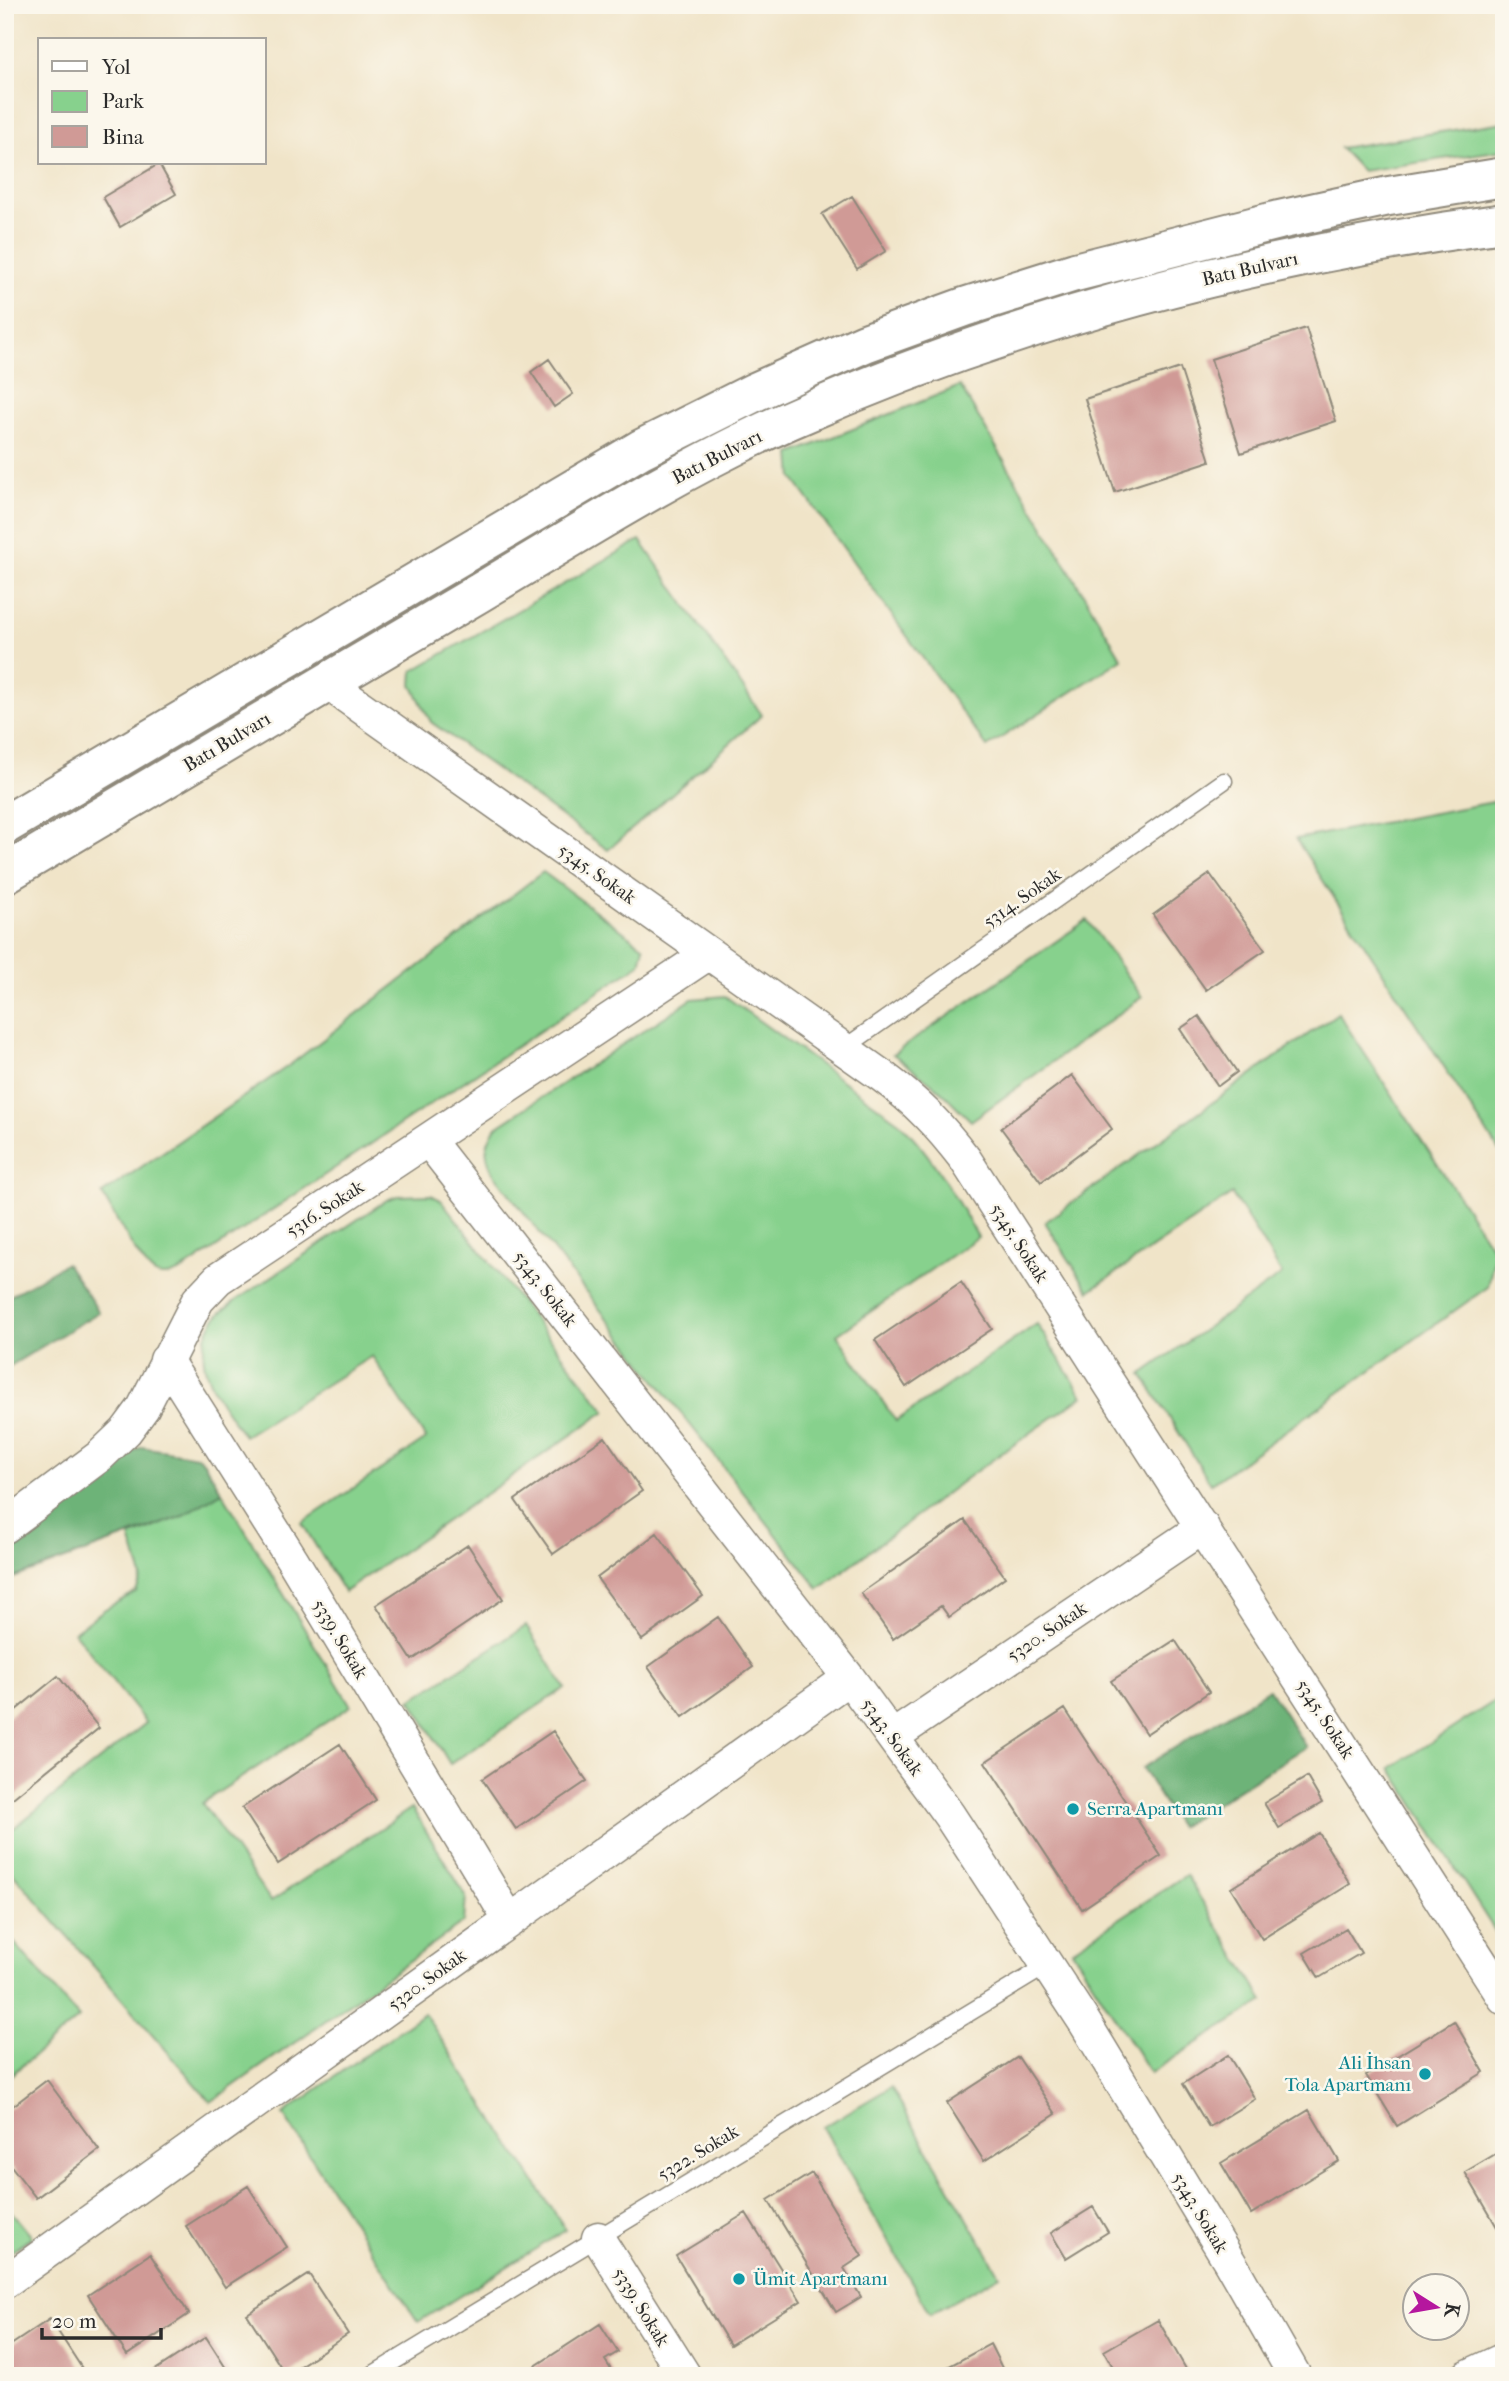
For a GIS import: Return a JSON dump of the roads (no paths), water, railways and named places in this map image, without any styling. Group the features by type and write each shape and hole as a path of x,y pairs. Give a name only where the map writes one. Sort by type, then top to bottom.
{"street":[{"name":"Batı Bulvarı","path":"5,824 641,449 865,343 1075,272 1279,220 1389,196 1504,177"},
{"name":"Batı Bulvarı","path":"5,874 662,485 783,424 888,378 1009,336 1154,293 1268,264 1404,236 1504,223"},
{"name":"5345. Sokak","path":"327,683 915,1100 939,1124 965,1159 1504,1998"},
{"name":"5316. Sokak","path":"5,1527 100,1456 126,1431 142,1408 198,1300 218,1279 708,954"},
{"name":"5343. Sokak","path":"429,1141 849,1678 949,1815 1048,1965 1231,2264 1294,2376"},
{"name":"5339. Sokak","path":"166,1360 285,1548 510,1921"},
{"name":"5320. Sokak","path":"892,1737 1202,1527"},
{"name":"5320. Sokak","path":"5,2282 849,1678"},
{"name":"5339. Sokak","path":"598,2238 685,2376"},
{"path":"1468,2376 1504,2359"}],"lane":[{"name":"5314. Sokak","path":"843,1049 1224,781"},
{"name":"5322. Sokak","path":"370,2376 1048,1965"}],"place":[{"name":"Serra Apartmanı","path":"1073,1809"},
{"name":"Ali İhsan Tola Apartmanı","path":"1425,2074"},
{"name":"Ümit Apartmanı","path":"739,2279"}]}
